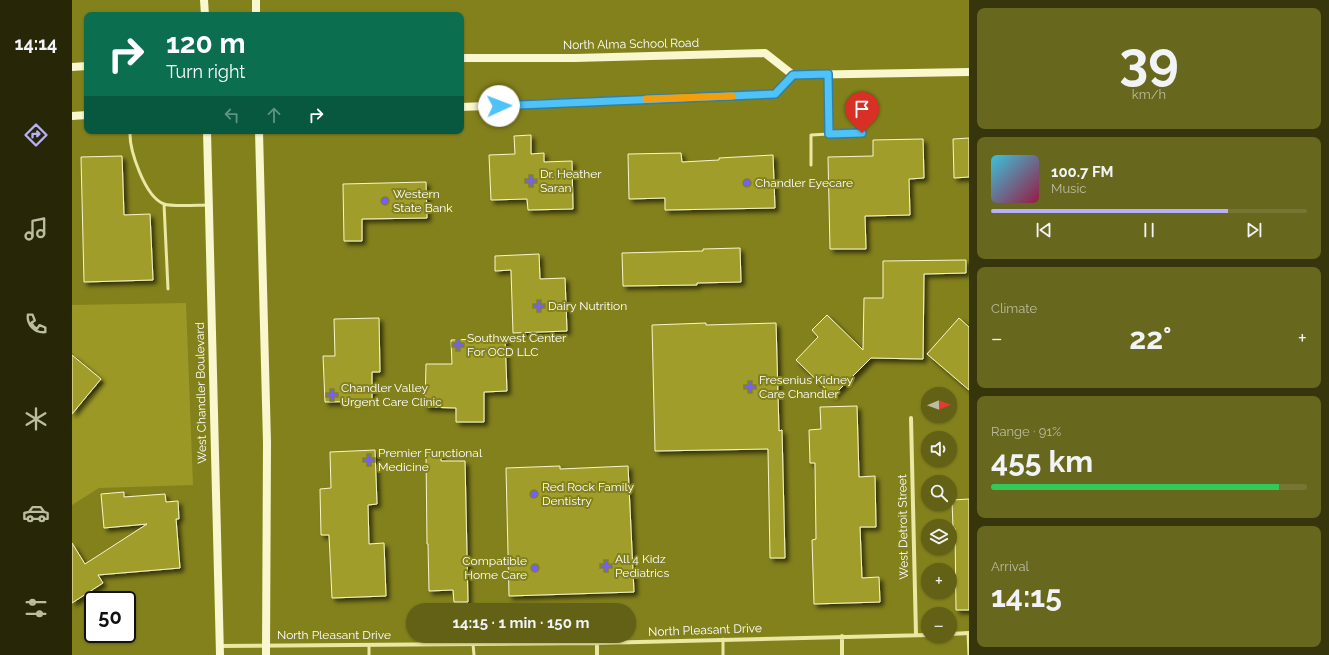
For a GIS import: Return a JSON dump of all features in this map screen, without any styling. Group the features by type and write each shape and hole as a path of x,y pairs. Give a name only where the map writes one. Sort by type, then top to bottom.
{"main road":[{"path":"204,0 204,12"},
{"path":"256,0 256,12"},
{"name":"North Alma School Road","path":"464,58 575,58 765,52 793,75"},
{"path":"72,67 84,66"},
{"path":"464,107 775,94 793,75 969,72"},
{"path":"72,116 84,115"},
{"name":"West Chandler Boulevard","path":"207,134 220,655"},
{"path":"259,134 266,443 266,655"}],"street":[{"name":"West Detroit Street","path":"911,418 916,635"},
{"path":"957,634 969,633"},
{"name":"North Pleasant Drive","path":"636,642 921,635"},
{"path":"842,636 842,655"},
{"name":"North Pleasant Drive","path":"220,646 597,643"},
{"path":"597,643 597,655"}],"lane":[{"path":"828,74 829,134"},
{"path":"811,165 811,135 862,133"},
{"path":"130,134 130,143 148,192 164,204 208,205"},
{"path":"164,204 168,289"},
{"path":"969,633 969,655"},
{"path":"723,640 724,655"},
{"path":"473,644 474,655"},
{"path":"369,645 369,655"}],"shaded area":[{"path":"186,303 193,485 99,488 72,505 72,413 104,383 72,353 72,305"}],"building":[{"name":"Dr. Heather Saran","path":"531,135 531,154 544,153 544,162 572,161 573,209 528,210 527,199 491,200 489,155 515,154 514,136"},
{"path":"969,138 969,177 954,178 953,139"},
{"path":"923,139 924,178 909,179 910,215 865,216 866,249 830,249 828,157 873,156 873,140"},
{"path":"681,153 682,162 773,155 775,208 665,210 665,198 629,199 628,154"},
{"path":"122,156 124,215 150,214 153,280 84,282 81,157"},
{"name":"Western State Bank","path":"426,182 427,218 362,219 362,241 344,241 343,184"},
{"path":"740,248 741,282 697,283 697,285 623,286 622,253 703,251 703,249"},
{"name":"Dairy Nutrition","path":"539,254 540,279 565,278 567,331 513,333 511,270 495,271 495,256"},
{"path":"966,260 966,273 924,274 923,359 871,358 833,396 796,360 818,337 812,330 827,315 863,350 864,298 883,298 883,261"},
{"path":"379,318 380,372 372,372 372,401 325,402 323,356 335,356 334,319"},
{"path":"959,318 969,327 969,390 927,354"},
{"path":"706,323 706,325 776,323 779,431 782,430 785,558 770,558 768,449 655,451 652,325"},
{"path":"505,338 507,391 484,392 484,422 456,422 456,408 425,407 426,364 452,364 451,340"},
{"path":"72,355 101,379 72,414"},
{"path":"857,406 859,477 875,476 876,527 860,527 862,578 879,577 880,602 814,604 812,540 816,539 815,463 810,463 809,430 821,429 820,407"},
{"path":"375,450 377,504 368,505 369,544 384,543 386,596 332,598 329,535 321,535 320,489 331,488 330,452"},
{"path":"441,451 441,461 465,461 468,602 454,602 453,590 429,591 426,452"},
{"path":"560,466 560,469 628,466 634,592 509,596 506,468"},
{"path":"124,492 124,497 165,494 166,502 178,501 179,519 176,519 180,568 98,575 103,583 91,591 84,591 84,595 72,603 72,543 85,564 147,524 104,528 101,494"},
{"path":"969,499 969,610 957,610 956,607 957,563 955,563 955,555 957,555 957,519 953,519 952,511 957,511 957,500"}],"slow traffic":[{"path":"646,99 732,96"}],"place":[{"name":"Dr. Heather Saran","path":"531,181"},
{"name":"Chandler Eyecare","path":"747,183"},
{"name":"Western State Bank","path":"385,201"},
{"name":"Dairy Nutrition","path":"539,306"},
{"name":"Southwest Center For OCD LLC","path":"458,345"},
{"name":"Fresenius Kidney Care Chandler","path":"750,387"},
{"name":"Chandler Valley Urgent Care Clinic","path":"332,395"},
{"name":"Premier Functional Medicine","path":"369,460"},
{"name":"Red Rock Family Dentistry","path":"534,494"},
{"name":"All 4 Kidz Pediatrics","path":"606,566"},
{"name":"Compatible Home Care","path":"535,568"}],"route":[{"path":"499,106 775,94 793,75 828,74 829,134 862,133"}]}
